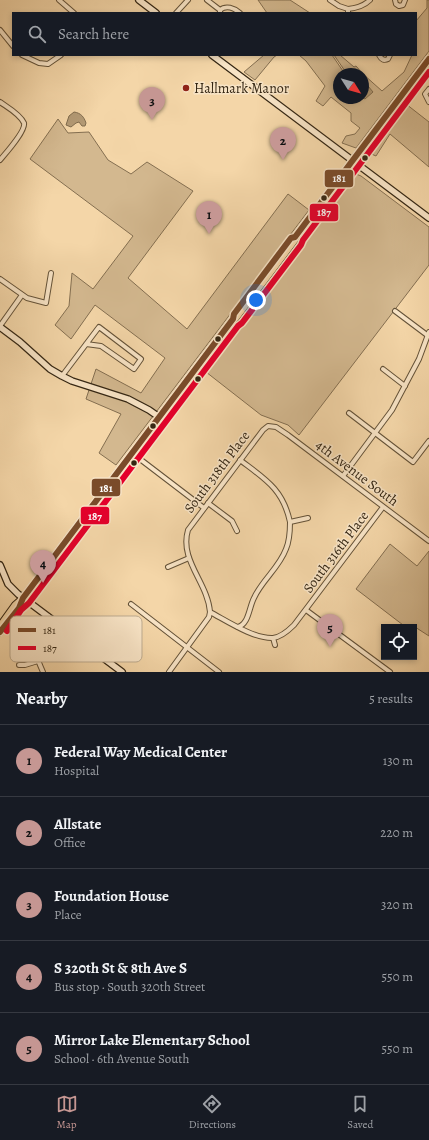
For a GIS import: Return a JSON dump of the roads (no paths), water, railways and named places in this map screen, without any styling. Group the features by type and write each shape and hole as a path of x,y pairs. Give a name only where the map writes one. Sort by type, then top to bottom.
{"main road":[{"path":"0,626 23,598 233,319 234,314 290,238 295,237 429,59"},
{"path":"13,616 19,608 23,598"},
{"path":"0,632 10,619"}],"street":[{"path":"59,0 73,12"},
{"path":"139,0 155,12"},
{"path":"177,12 188,0"},
{"path":"207,0 220,12 223,8 229,8 239,12"},
{"path":"330,0 348,11 366,4 370,0"},
{"path":"395,0 396,4 399,6 404,4 405,0"},
{"path":"0,30 12,45"},
{"path":"24,56 45,64 52,63 60,56"},
{"path":"213,56 429,218"},
{"path":"380,56 384,60 388,59 390,56"},
{"path":"429,89 425,94 429,102"},
{"path":"0,102 16,114 24,124 21,133 0,160"},
{"path":"0,279 29,299 46,303 51,273"},
{"path":"22,295 0,326 50,369 62,376 72,381 128,399 144,407 159,418"},
{"path":"343,476 392,410 419,359 428,333 395,311"},
{"path":"62,376 86,344 99,327 141,359 134,369 103,346 86,344"},
{"path":"383,369 405,386"},
{"path":"349,413 413,462 429,441"},
{"name":"South 318th Place","path":"189,558 186,550 186,536 190,526 264,429 270,426"},
{"name":"4th Avenue South","path":"270,426 276,427 283,431 429,541"},
{"path":"132,453 204,508"},
{"path":"238,627 245,623 257,591 284,555 289,542 290,522 285,505 275,489 240,460"},
{"path":"208,503 232,522 237,531"},
{"name":"South 316th Place","path":"273,638 281,636 289,630 306,610 383,507"},
{"path":"290,522 308,518"},
{"path":"168,566 189,558 208,600 210,612 209,617 169,672"},
{"path":"0,565 8,584 23,598 48,616"},
{"path":"131,604 219,672"},
{"path":"306,610 390,672"},
{"path":"210,612 238,627 260,636 273,638 275,644"},
{"path":"19,665 35,662"},
{"path":"38,662 43,672"},
{"path":"109,662 122,672"}],"place":[{"name":"Hallmark Manor","path":"186,88"},
{"name":"Foundation House","path":"152,120"},
{"name":"Allstate","path":"283,160"},
{"name":"Federal Way Medical Center","path":"209,234"},
{"name":"S 320th St & 8th Ave S","path":"43,583"},
{"name":"Mirror Lake Elementary School","path":"330,647"}]}
